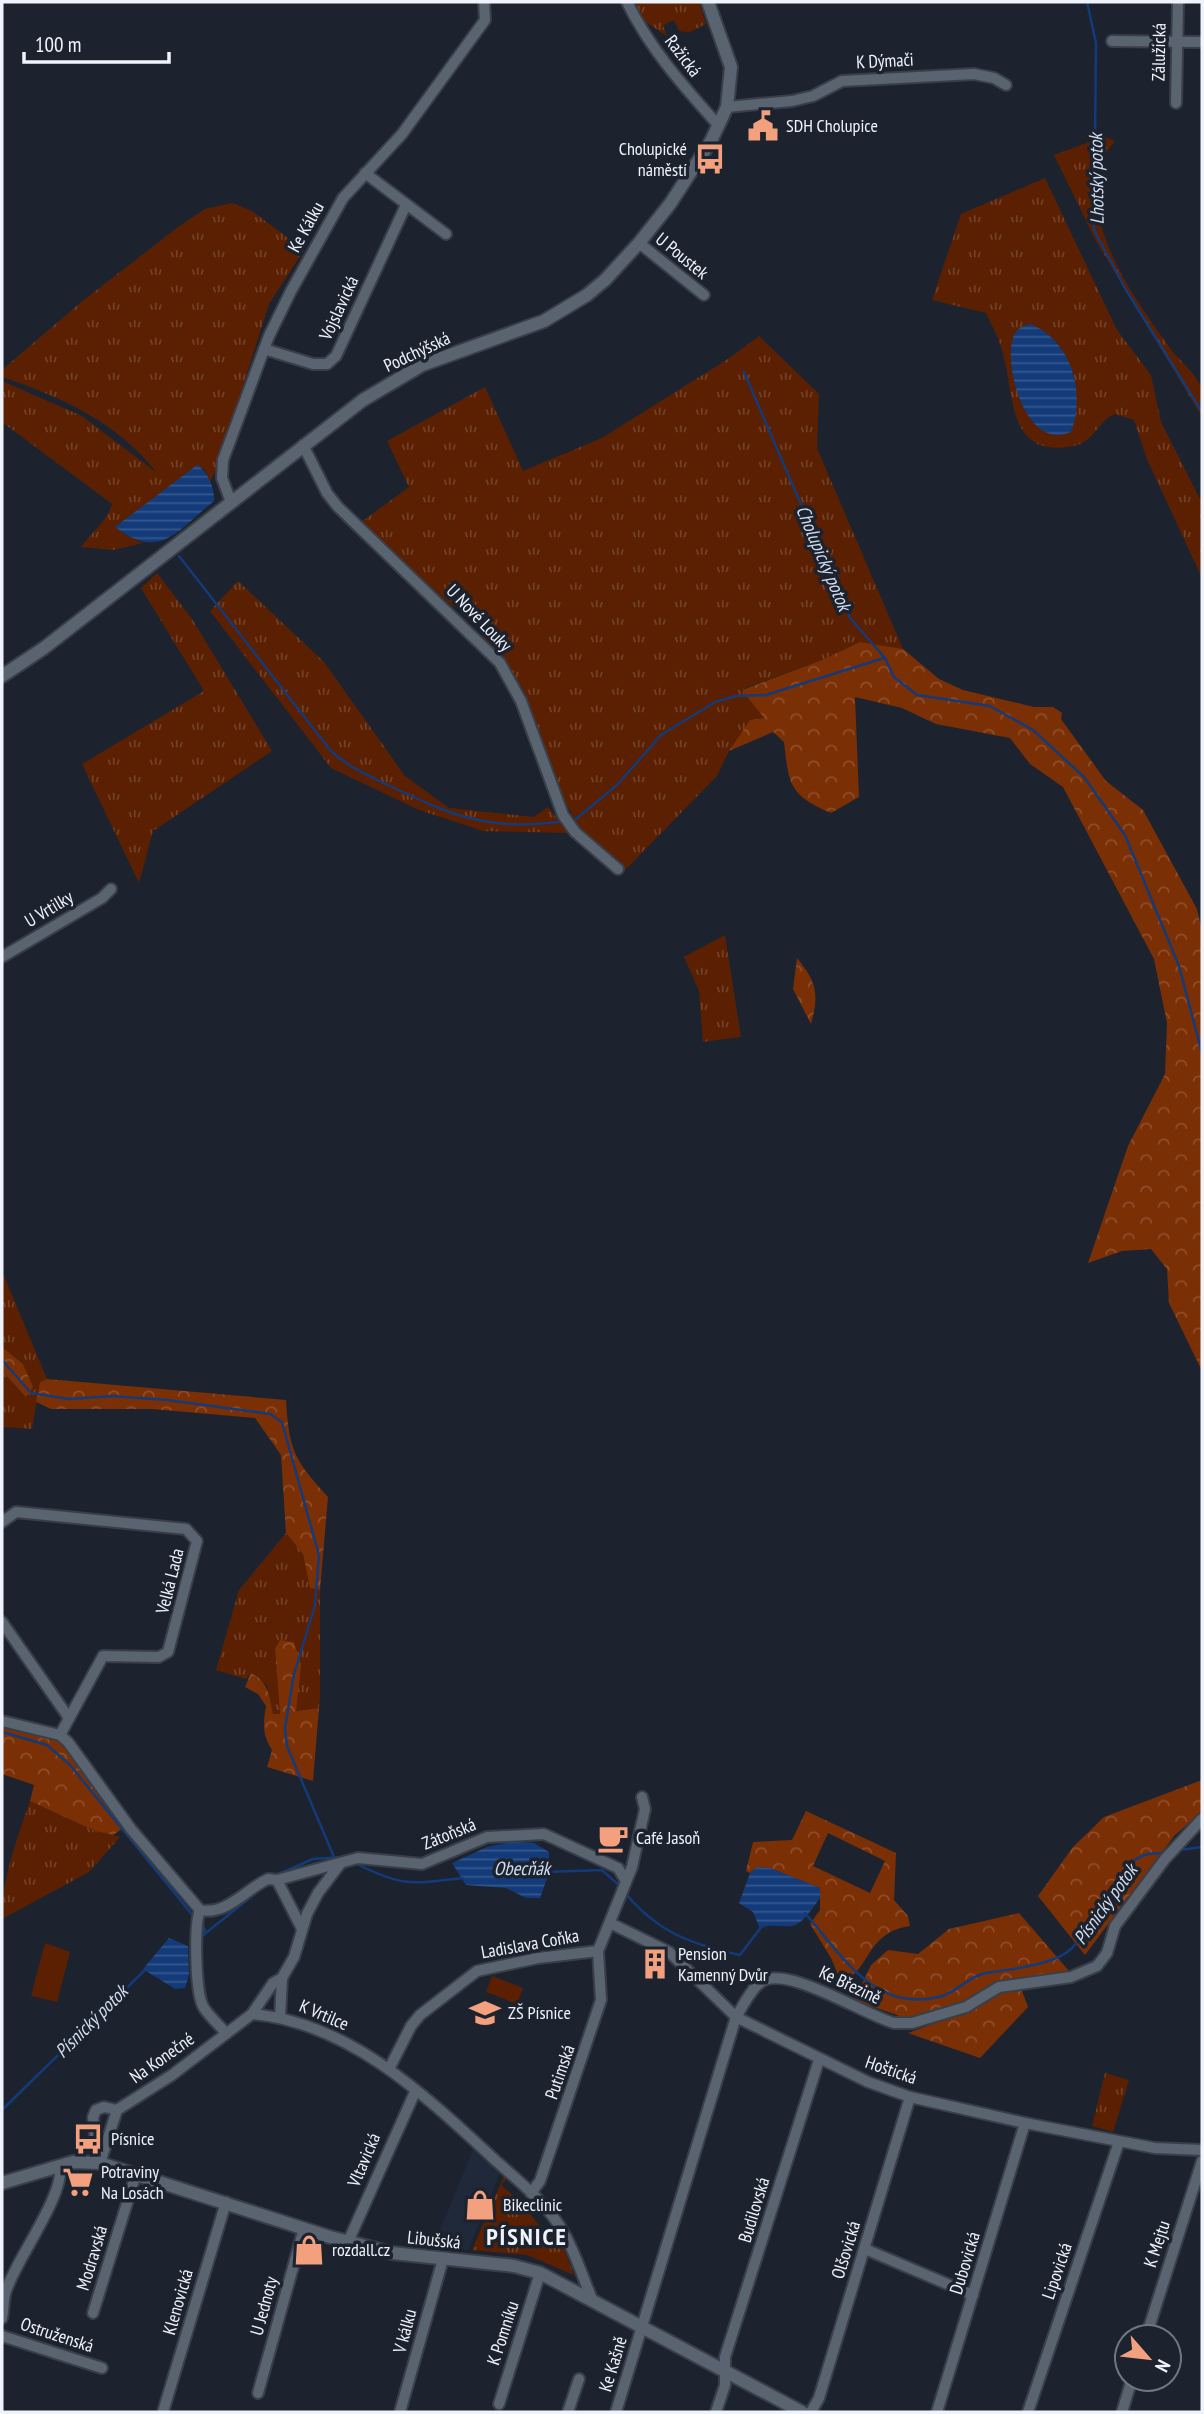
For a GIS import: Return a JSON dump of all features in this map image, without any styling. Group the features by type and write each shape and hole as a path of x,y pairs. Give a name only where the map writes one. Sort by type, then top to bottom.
{"street":[{"name":"Ke Kálku","path":"231,502 222,478 223,460 264,349 290,291 343,198 401,134 485,20 484,2"},
{"name":"Ražická","path":"627,2 639,26 673,74 719,126"},
{"name":"Podchýšská","path":"2,676 44,648 363,400 422,365 544,321 587,295 639,243 687,179 719,126 727,107 731,68 708,2"},
{"name":"Zálužická","path":"1176,103 1178,2"},
{"path":"1112,41 1202,42"},
{"name":"K Dýmači","path":"727,107 792,101 813,96 842,81 974,74 994,78 1006,85"},
{"path":"365,173 446,234"},
{"name":"Vojslavická","path":"264,349 313,364 327,364 336,356 406,205"},
{"name":"U Poustek","path":"639,243 704,295"},
{"name":"U Nové Louky","path":"303,445 327,493 338,507 500,663 521,701 564,816 583,840 618,869"},
{"name":"U Vrtilky","path":"2,957 102,898 111,888"},
{"name":"Velká Lada","path":"2,1522 16,1512 186,1529 197,1541 168,1652 159,1657 103,1656 60,1735"},
{"path":"2,1622 68,1718"},
{"path":"2,1721 60,1735 198,1916 198,1994 203,2007 226,2033 252,2014 273,1983 282,1978"},
{"name":"Putimská","path":"531,2193 540,2181 592,2034 601,2000 598,1951 638,1848 645,1809 642,1797"},
{"name":"Ke Březině","path":"643,2326 736,2017 759,1983 771,1978 809,1985 856,2009 894,2023 912,2023 966,2007 999,1987 1071,1978 1097,1966 1107,1953 1115,1926 1165,1858 1202,1819"},
{"name":"Zátoňská","path":"198,1916 219,1909 263,1881 277,1880 315,1868 347,1862 422,1864 487,1837 544,1834 618,1868 624,1886"},
{"path":"280,2017 282,1978 294,1957 302,1929 318,1893 347,1862"},
{"path":"277,1880 302,1929"},
{"name":"Hoštická","path":"610,1923 669,1952 736,2017 868,2082 910,2097 1025,2123 1155,2148 1202,2150"},
{"name":"Ladislava Coňka","path":"389,2069 411,2026 420,2015 477,1971 538,1958 598,1951"},
{"name":"K Vrtilce","path":"252,2014 280,2017 332,2036 389,2069 461,2129 531,2193 564,2234 592,2299"},
{"name":"Na Konečné","path":"101,2158 96,2146 93,2118 96,2110 104,2106 117,2110 172,2075 226,2033"},
{"name":"Budilovská","path":"716,2412 725,2385 726,2357 819,2060"},
{"name":"Vltavická","path":"348,2242 415,2092"},
{"name":"Olšovická","path":"811,2412 819,2398 910,2097"},
{"path":"101,2158 117,2110"},
{"name":"Dubovická","path":"937,2412 1025,2123"},
{"name":"Lipovická","path":"1028,2412 1119,2141"},
{"name":"Libušská","path":"2,2183 60,2165 101,2158 136,2174 348,2242 392,2253 514,2266 540,2273 802,2412"},
{"name":"K Mejtu","path":"1150,2323 1202,2161"},
{"path":"2,2318 3,2294 46,2210 60,2177 60,2165"},
{"name":"Modravská","path":"93,2313 136,2174"},
{"name":"Klenovická","path":"163,2412 226,2202"},
{"name":"U Jednoty","path":"258,2393 304,2228"},
{"path":"865,2249 973,2295"},
{"name":"V kálku","path":"400,2412 443,2259"},
{"name":"K Pomníku","path":"499,2404 540,2273"},
{"name":"Ke Kašně","path":"616,2412 643,2326"},
{"name":"Ostruženská","path":"2,2336 102,2368"},
{"path":"568,2412 579,2379"},
{"path":"1122,2412 1128,2393"}],"shaded area":[{"path":"473,2150 500,2173 468,2250 433,2247"}],"green space":[{"path":"632,2 699,2 706,24 690,32 679,31 674,20 663,25 667,36 641,19"},
{"path":"1092,132 1115,141 1101,165 1096,192 1100,220 1109,248 1139,303 1170,348 1197,379 1203,394 1202,417 1096,241 1054,155 1092,141"},
{"path":"1045,178 1117,330 1151,375 1161,422 1202,503 1202,578 1146,457 1134,420 1115,414 1086,441 1073,446 1052,448 1036,443 1025,434 1018,421 1002,349 986,313 932,300 961,214","holes":["1050,336 1074,374 1016,389 1012,352"]},
{"path":"232,203 252,211 304,250 269,304 217,468 210,482 204,469 197,466 115,527 143,543 114,550 81,547 103,521 112,504 2,422 2,381 82,416 157,473 124,439 106,425 46,393 2,377 2,370 80,303 178,227 205,209"},
{"path":"759,336 819,394 817,448 903,649 860,642 822,660 742,689 764,718 750,721 729,751 717,776 626,869 578,826 561,794 522,687 462,609 452,606 360,523 409,487 387,441 485,387 523,471 602,438 728,359"},
{"path":"157,573 192,619 272,751 153,831 139,883 82,764 204,691 141,588"},
{"path":"238,581 324,662 405,776 449,808 534,817 548,807 568,833 483,831 419,810 331,768 210,611"},
{"path":"860,642 903,649 939,679 963,690 1034,707 1053,707 1062,713 1061,719 1106,781 1143,810 1197,909 1202,931 1202,1371 1169,1303 1167,1269 1151,1249 1122,1251 1088,1263 1128,1146 1165,1074 1167,1023 1154,959 1063,787 1030,764 1010,738 936,724 902,708 855,697 859,797 831,813 799,794 790,779 784,742 773,732 729,751 750,720 764,718 742,690 822,660"},
{"path":"725,935 741,1037 703,1042 699,991 684,957"},
{"path":"797,958 809,974 814,989 815,1005 811,1024 793,989"},
{"path":"2,1271 47,1379 40,1382 32,1429 2,1427 2,1371 26,1397 23,1364 2,1347"},
{"path":"2,1347 23,1364 33,1387 26,1397 2,1371"},
{"path":"47,1379 286,1400 289,1431 295,1453 328,1497 320,1590 310,1588 303,1554 286,1533 281,1455 255,1418 152,1409 51,1409 36,1402 40,1382"},
{"path":"286,1533 303,1554 310,1588 320,1590 320,1697 319,1708 296,1711 275,1649 280,1714 273,1714 267,1685 251,1673 246,1679 216,1670 239,1590"},
{"path":"280,1640 294,1642 301,1665 296,1711 319,1708 313,1781 267,1767 272,1750 264,1729 266,1706 258,1694 245,1687 251,1673 257,1677 267,1690 273,1714 280,1714 275,1649"},
{"path":"2,1722 60,1740 125,1827 113,1835 95,1831 30,1801 34,1785 2,1774"},
{"path":"1202,1780 1202,1812 1175,1835 1085,1955 1038,1896 1073,1847 1104,1817"},
{"path":"30,1801 95,1831 120,1837 89,1872 2,1919 7,1873"},
{"path":"806,1811 896,1853 894,1900 908,1916 910,1926 884,1936 858,1970 841,1982 831,1958 810,1924 820,1910 820,1888 770,1868 757,1867 750,1873 746,1871 753,1842 792,1840","holes":["828,1833 885,1861 870,1893 813,1866"]},
{"path":"1019,1913 1069,1971 1008,1979 987,1987 963,2002 908,2019 854,2000 871,1965 888,1950 918,1954 949,1929"},
{"path":"45,1943 70,1952 57,2002 31,1996"},
{"path":"492,1976 523,1988 517,2004 486,1992"},
{"path":"1022,1991 1028,2007 980,2058 908,2033 965,2012 999,1992"},
{"path":"1105,2073 1129,2080 1113,2132 1092,2126"},
{"path":"504,2176 507,2178 501,2185 519,2201 550,2238 556,2235 560,2239 574,2275 527,2255 472,2250"}],"water":[{"path":"1030,324 1056,342 1072,370 1077,401 1071,432 1054,435 1039,428 1028,415 1019,397 1013,378 1012,343 1016,332"},
{"path":"197,465 210,481 214,501 179,531 157,542 144,542 115,527"},
{"name":"Obecňák","path":"510,1842 534,1843 549,1852 549,1873 540,1898 526,1898 506,1888 466,1885 452,1863 487,1847"},
{"path":"757,1867 770,1868 820,1888 820,1898 799,1923 760,1929 753,1912 739,1903 750,1873"},
{"path":"169,1938 188,1946 189,1975 185,1988 175,1989 143,1969"}],"waterway":[{"name":"Lhotský potok","path":"1087,2 1096,43 1094,230 1126,290 1202,412"},
{"name":"Cholupický potok","path":"744,372 850,618 885,658 894,677 917,695 990,706 1033,730 1084,777 1125,835 1179,966 1202,1053"},
{"path":"179,556 331,751 345,762 434,806 472,819 512,824 559,822"},
{"path":"575,820 618,784 661,735 715,702 736,696 766,695 884,658"},
{"path":"2,1360 31,1393 69,1399 112,1396 167,1400 270,1414 282,1422 319,1555 315,1606 294,1674 285,1728 287,1746 334,1857"},
{"path":"2,1732 47,1745 70,1765 194,1917"},
{"name":"Písnický potok","path":"1180,1850 1202,1847"},
{"name":"Písnický potok","path":"805,1913 846,1962 878,1988 896,1996 916,2000 939,1997 980,1975 1031,1966 1064,1954 1089,1926 1114,1884 1132,1862 1144,1855 1163,1853"},
{"name":"Písnický potok","path":"279,1874 313,1859 343,1857"},
{"name":"Písnický potok","path":"355,1863 384,1876 407,1882 463,1878"},
{"name":"Písnický potok","path":"546,1872 602,1870 620,1886"},
{"name":"Písnický potok","path":"202,1936 262,1888"},
{"name":"Písnický potok","path":"626,1894 651,1918 677,1935 740,1955 762,1926"},
{"path":"202,1923 206,1933"},
{"name":"Písnický potok","path":"2,2110 147,1968"}],"place":[{"name":"SDH Cholupice","path":"763,126"},
{"name":"Cholupické náměstí","path":"710,159"},
{"name":"Café Jasoň","path":"613,1838"},
{"name":"Pension Kamenný Dvůr","path":"655,1964"},
{"name":"ZŠ Písnice","path":"485,2013"},
{"name":"Písnice","path":"88,2139"},
{"name":"Potraviny Na Losách","path":"78,2182"},
{"name":"Bikeclinic","path":"480,2205"},
{"name":"rozdall.cz","path":"309,2250"}],"district":[{"name":"PÍSNICE","path":"527,2237"}]}
